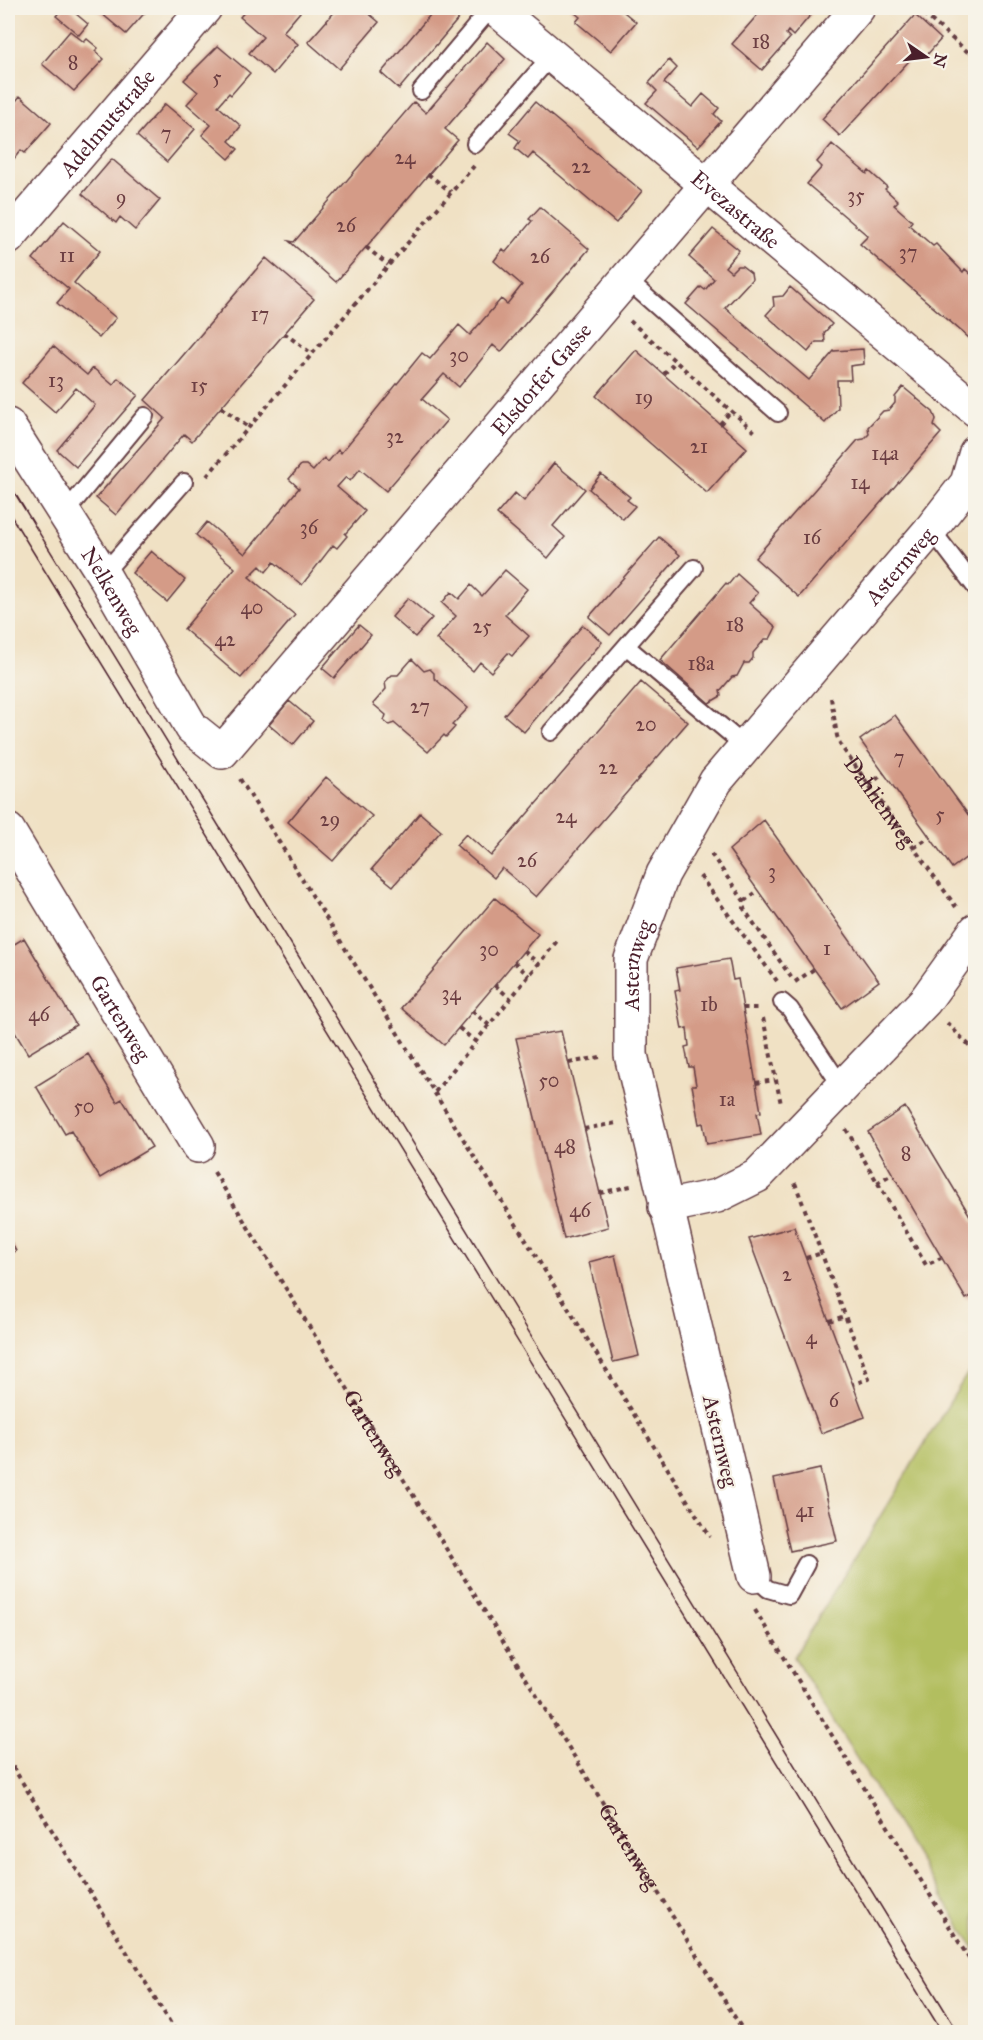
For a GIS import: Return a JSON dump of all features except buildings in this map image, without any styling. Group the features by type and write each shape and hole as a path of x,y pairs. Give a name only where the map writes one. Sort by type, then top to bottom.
{"street":[{"name":"Adelmutstraße","path":"8,238 205,8"},
{"name":"Evezastraße","path":"493,8 975,410"},
{"name":"Elsdorfer Gasse","path":"229,762 617,290 858,8"},
{"name":"Nelkenweg","path":"8,424 103,574 192,728 229,762"},
{"name":"Asternweg","path":"754,1576 665,1207 631,1055 631,959 660,880 716,781 931,529 967,483 975,452"},
{"name":"Gartenweg","path":"8,830 198,1146"},
{"path":"665,1207 717,1196 757,1176 926,1001 975,931"}],"lane":[{"path":"421,91 493,8"},
{"path":"475,144 552,55"},
{"path":"617,290 778,413"},
{"path":"64,514 145,416"},
{"path":"103,574 184,482"},
{"path":"931,529 975,588"},
{"path":"551,732 694,568"},
{"path":"626,646 746,747"},
{"path":"777,996 790,1009 835,1093"},
{"path":"754,1576 768,1589 789,1594 806,1564"}],"path":[{"path":"917,8 975,59"},
{"path":"970,54 975,48"},
{"path":"184,482 205,478 479,160 475,144"},
{"path":"428,174 451,192"},
{"path":"366,247 388,265"},
{"path":"617,290 675,362 755,432"},
{"path":"284,333 311,353"},
{"path":"664,375 675,362"},
{"path":"221,407 248,427"},
{"path":"720,424 731,411"},
{"name":"Dahlienweg","path":"822,656 837,736 869,785 975,931"},
{"path":"229,762 710,1538"},
{"path":"869,785 884,773"},
{"path":"684,836 744,901 744,909 800,992"},
{"path":"684,836 777,996 761,1008 743,1008"},
{"path":"914,848 929,837"},
{"path":"744,901 758,891"},
{"path":"435,1092 557,941"},
{"path":"524,951 539,964"},
{"path":"514,962 530,976"},
{"path":"794,983 814,969"},
{"path":"495,985 511,999"},
{"path":"926,1001 975,1052"},
{"path":"756,1083 775,1080 761,1008"},
{"path":"472,1011 489,1025"},
{"path":"459,1028 476,1042"},
{"path":"835,1093 877,1183 926,1265 941,1258"},
{"name":"Gartenweg","path":"198,1146 744,2032"},
{"path":"782,1149 869,1379 853,1384"},
{"path":"877,1183 892,1174"},
{"path":"806,1258 822,1253"},
{"path":"829,1321 845,1316"},
{"path":"754,1609 975,1970"},
{"path":"8,1759 176,2032"}],"green space":[{"path":"975,1361 975,1950 794,1657"}],"tram line":[{"path":"8,482 958,2032"},
{"path":"8,511 942,2032"}]}
